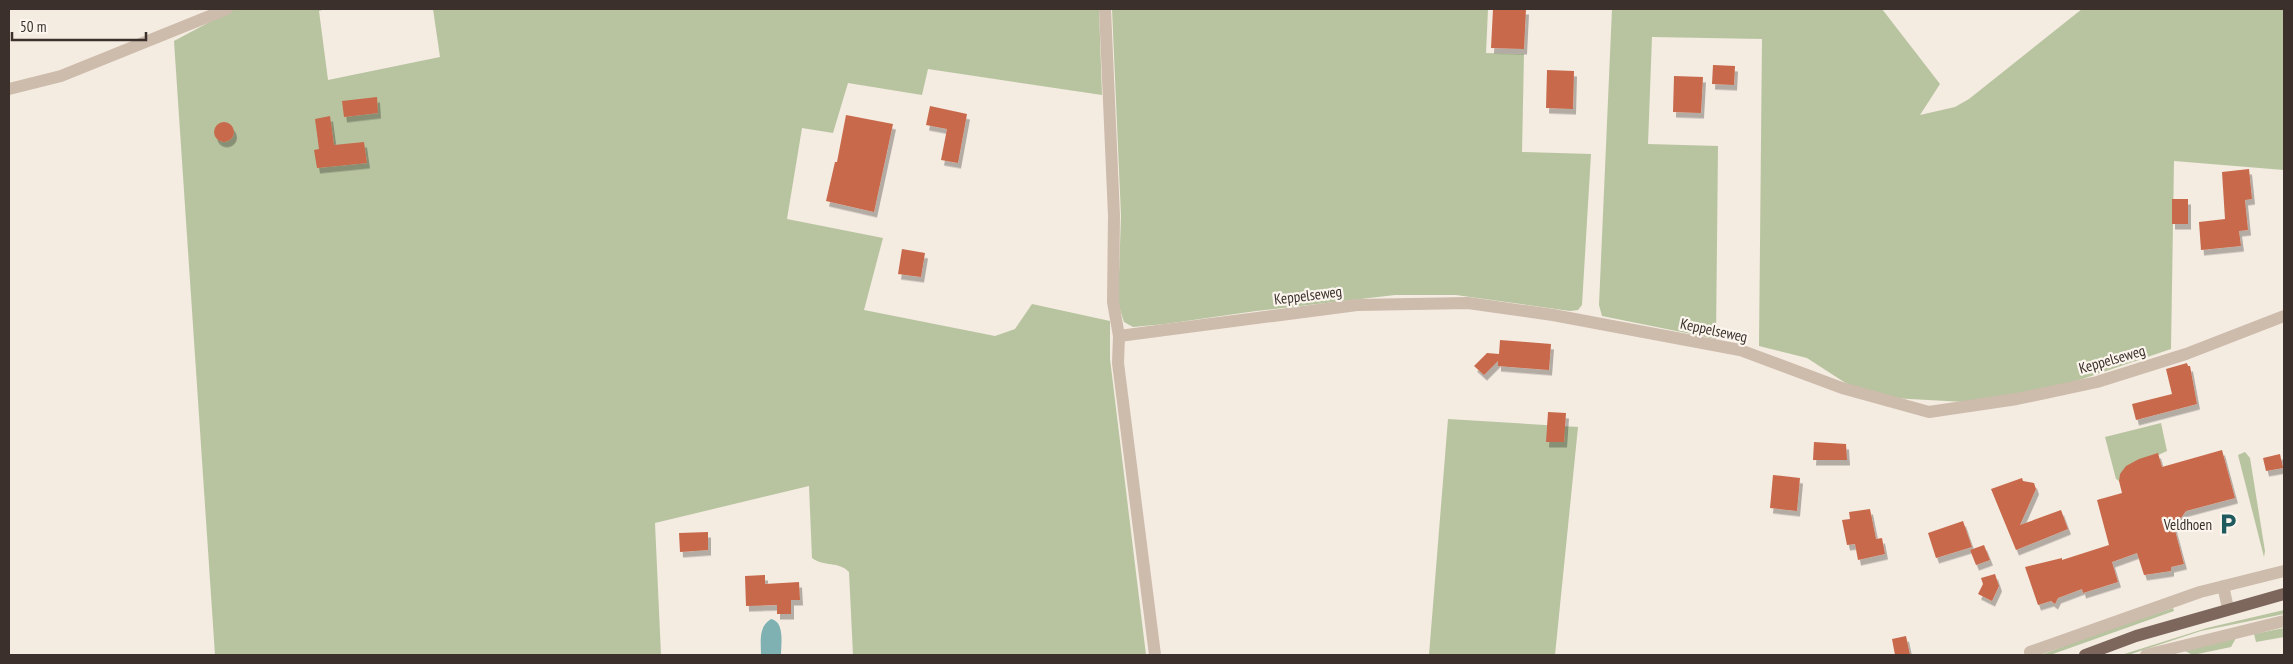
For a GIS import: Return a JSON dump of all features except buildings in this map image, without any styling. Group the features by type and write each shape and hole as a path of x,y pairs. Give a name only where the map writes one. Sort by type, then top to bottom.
{"main road":[{"path":"2085,655 2136,636 2228,608 2284,594"}],"street":[{"path":"9,89 61,76 227,9"},
{"path":"1105,9 1114,216 1113,302 1119,336 1118,363 1155,655"},
{"name":"Keppelseweg","path":"1119,336 1357,305 1468,303 1553,316 1740,350 1842,388 1929,412 2017,400 2097,382 2186,354 2284,316"},
{"path":"2030,652 2148,609 2222,586 2284,571"},
{"path":"2222,586 2228,608"},
{"path":"2146,655 2284,621"}],"green space":[{"path":"234,9 325,9 319,11 328,80 440,57 433,9 1099,9 1102,95 928,69 922,95 848,83 833,133 802,128 787,219 883,238 864,310 995,336 1015,329 1032,304 1110,321 1110,359 1146,655 853,655 849,572 841,566 817,561 812,558 809,486 655,523 661,655 215,655 174,41"},
{"path":"1112,9 1488,9 1486,53 1524,54 1522,152 1591,154 1582,305 1578,310 1570,311 1456,295 1395,295 1256,311 1165,324 1133,327 1124,322 1118,303 1121,216"},
{"path":"1612,9 1882,9 1940,84 1920,115 1955,107 1969,99 2082,9 2284,9 2284,170 2174,161 2171,349 2053,389 1965,402 1873,397 1844,382 1807,358 1759,346 1762,39 1652,37 1648,144 1718,146 1716,339 1602,316 1599,305"},
{"path":"1448,419 1578,427 1555,655 1429,655"},
{"path":"2161,423 2167,451 2156,456 2122,483 2116,479 2105,437"},
{"path":"2245,452 2250,458 2265,551 2264,557 2238,455"},
{"path":"2173,608 2174,611 2050,655 2041,655 2092,635"},
{"path":"2284,610 2284,614 2201,631 2128,655 2121,655 2207,628"},
{"path":"2284,628 2284,637 2256,642 2254,634"},
{"path":"2236,638 2231,647 2193,655 2185,651"}],"water":[{"path":"771,619 778,624 780,629 782,639 781,655 761,655 762,630"}],"place":[{"name":"Veldhoen","path":"2228,524"}]}
